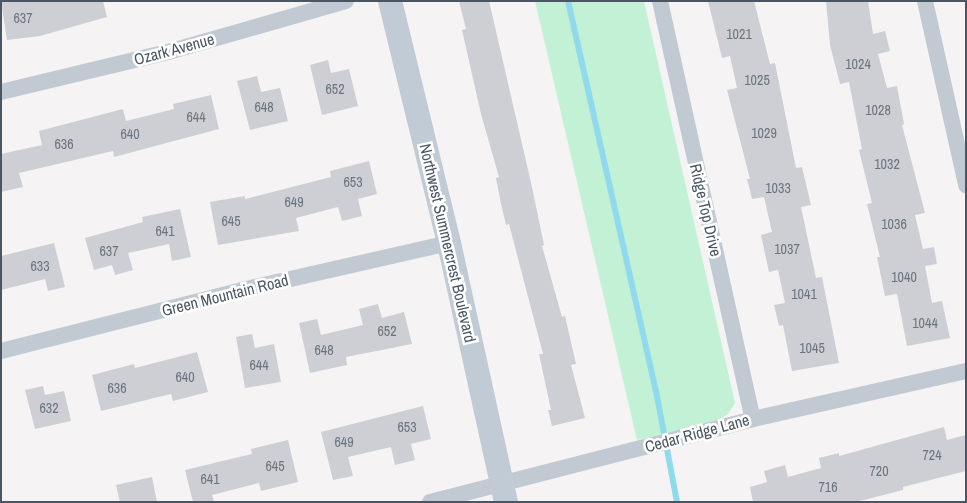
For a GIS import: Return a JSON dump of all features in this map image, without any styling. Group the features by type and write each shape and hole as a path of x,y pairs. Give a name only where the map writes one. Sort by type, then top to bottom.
{"street":[{"name":"Ozark Avenue","path":"1,92 168,52 346,1"},
{"name":"Northwest Summercrest Boulevard","path":"390,1 449,242 503,493"},
{"name":"Ridge Top Drive","path":"660,1 753,419"},
{"path":"925,1 966,185"},
{"name":"Green Mountain Road","path":"1,351 242,290 449,242"},
{"name":"Cedar Ridge Lane","path":"430,502 503,493 638,449 690,435 966,371"}],"green space":[{"path":"535,1 644,1 735,403 728,414 717,421 637,440"}],"building":[{"path":"1,1 103,1 107,17 40,36 7,40"},
{"path":"459,1 489,1 532,187 544,245 542,246 562,317 565,316 576,364 571,365 585,418 552,426 548,410 551,410 539,354 543,354 509,224 506,225 501,204 496,178 499,177 481,114 462,30 466,29"},
{"path":"708,1 754,1 770,64 775,63 796,168 802,167 811,205 801,207 816,278 822,277 839,363 792,371 783,325 779,326 774,305 785,303 778,270 769,272 761,235 772,232 764,197 752,199 747,179 750,179 727,90 737,88 730,56 722,58"},
{"path":"826,1 868,1 873,34 885,31 890,51 878,54 887,88 897,86 904,124 902,125 925,213 915,215 923,249 934,247 937,264 925,266 932,303 942,301 950,338 907,346 897,294 885,296 877,257 880,257 867,204 872,203 859,150 862,149 849,82 840,84 830,45"},
{"path":"328,60 331,73 349,69 358,106 322,115 310,65"},
{"path":"257,76 261,92 280,88 288,121 250,130 237,81"},
{"path":"211,95 219,129 114,157 113,151 19,173 23,187 1,192 1,154 42,145 39,131 123,109 126,121 174,109 173,104"},
{"path":"369,161 377,194 358,199 362,216 342,221 338,207 296,218 299,231 218,245 210,202 245,196 245,199 331,177 330,171"},
{"path":"180,209 191,257 172,261 169,244 128,253 133,270 115,275 112,265 94,270 85,238 143,222 142,217"},
{"path":"54,243 65,287 48,291 45,279 1,290 1,256"},
{"path":"378,304 382,318 404,312 412,344 346,357 347,365 310,373 299,323 317,319 321,335 363,325 359,309"},
{"path":"252,334 255,348 274,344 281,382 245,388 236,337"},
{"path":"197,352 208,392 173,401 171,394 101,411 92,375 134,364 135,368"},
{"path":"43,386 45,395 64,391 71,421 35,429 25,390"},
{"path":"423,406 431,439 411,444 415,460 395,465 391,447 348,457 353,476 333,480 321,432"},
{"path":"944,427 947,440 966,435 966,471 903,487 903,490 856,502 753,502 750,487 767,482 764,471 785,465 788,477 821,468 819,458 839,453 839,456"},
{"path":"288,440 298,482 261,491 259,483 212,495 214,502 193,502 185,470 252,454 251,449"},
{"path":"152,477 157,502 120,502 116,485"}],"waterway":[{"path":"568,1 656,391 677,502"}]}
